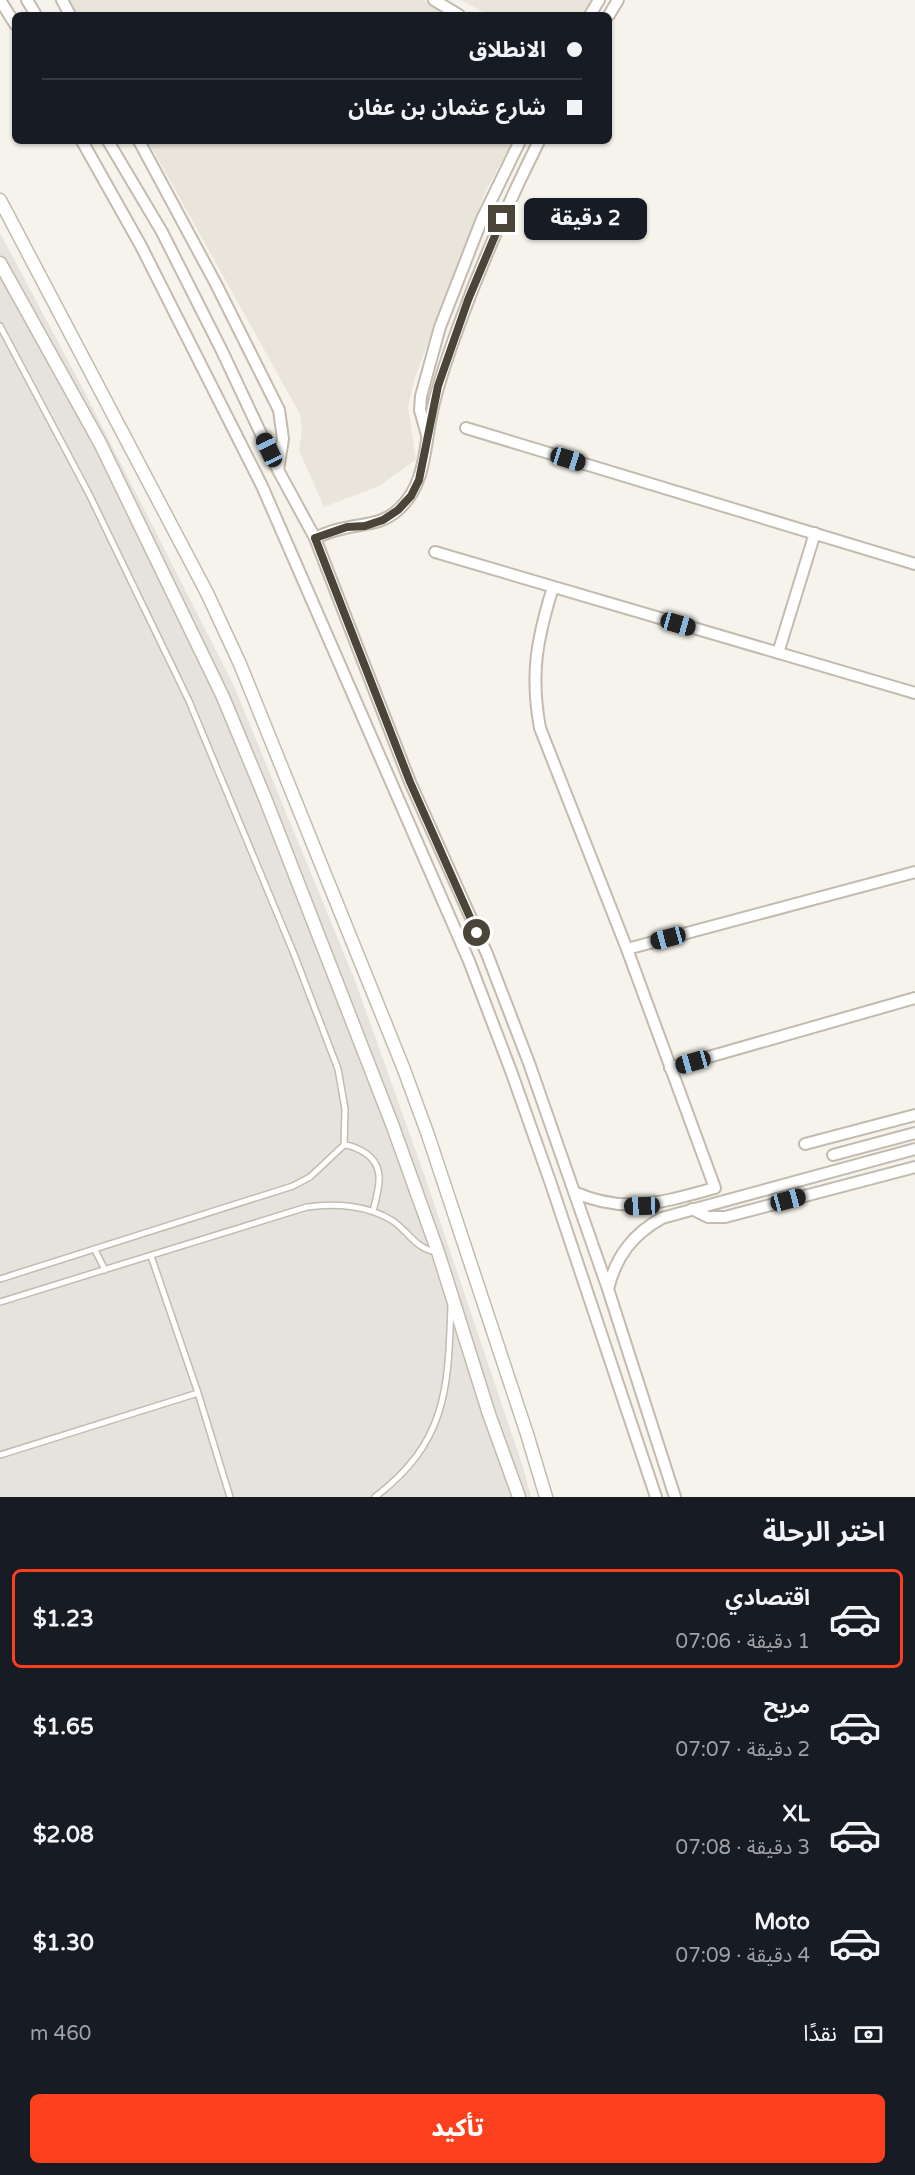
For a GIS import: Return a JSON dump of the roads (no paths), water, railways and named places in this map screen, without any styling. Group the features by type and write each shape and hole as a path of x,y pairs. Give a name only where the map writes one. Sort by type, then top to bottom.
{"street":[{"path":"0,0 12,19"},
{"path":"434,0 454,12"},
{"path":"84,144 141,246 262,486 469,962 551,1184 656,1497"},
{"path":"141,144 212,276 279,410 283,439 278,470"},
{"path":"427,436 422,423 420,396 440,327 482,219 519,144"},
{"path":"315,538 347,527 365,526 383,520 398,510 411,496 419,480 438,386 468,300 493,239 538,144"},
{"path":"93,159 94,154 102,147 110,145 167,242 278,470 315,538 410,782 487,954 529,1063 608,1289 675,1497"},
{"path":"0,200 207,593 240,664 421,1115 460,1227 546,1497"},
{"path":"0,263 100,443 223,698 352,1020 438,1252 489,1414 519,1497"},
{"path":"466,428 915,564"},
{"path":"778,653 815,533"},
{"path":"435,552 915,693"},
{"path":"553,587 541,627 536,660 535,694 540,728 627,949 715,1188 656,1204 628,1206 600,1202 574,1192"},
{"path":"627,949 915,872"},
{"path":"670,1068 915,998"},
{"path":"805,1144 915,1115"},
{"path":"833,1155 915,1133"},
{"path":"608,1289 622,1252 640,1232 662,1218 915,1149"},
{"path":"692,1209 708,1216 725,1217 915,1167"}],"lane":[{"path":"0,326 89,494 194,712 294,954 338,1069 345,1109 344,1145 310,1177 293,1186 95,1251 0,1279"},
{"path":"344,1145 366,1153 374,1160 380,1179 374,1211"},
{"path":"0,1302 307,1207 337,1205 374,1211 393,1221 424,1249 438,1252"},
{"path":"95,1251 105,1270"},
{"path":"151,1256 230,1497"},
{"path":"375,1497 402,1474 414,1459 434,1425 441,1407 448,1369 451,1292"},
{"path":"0,1455 198,1394"}]}
